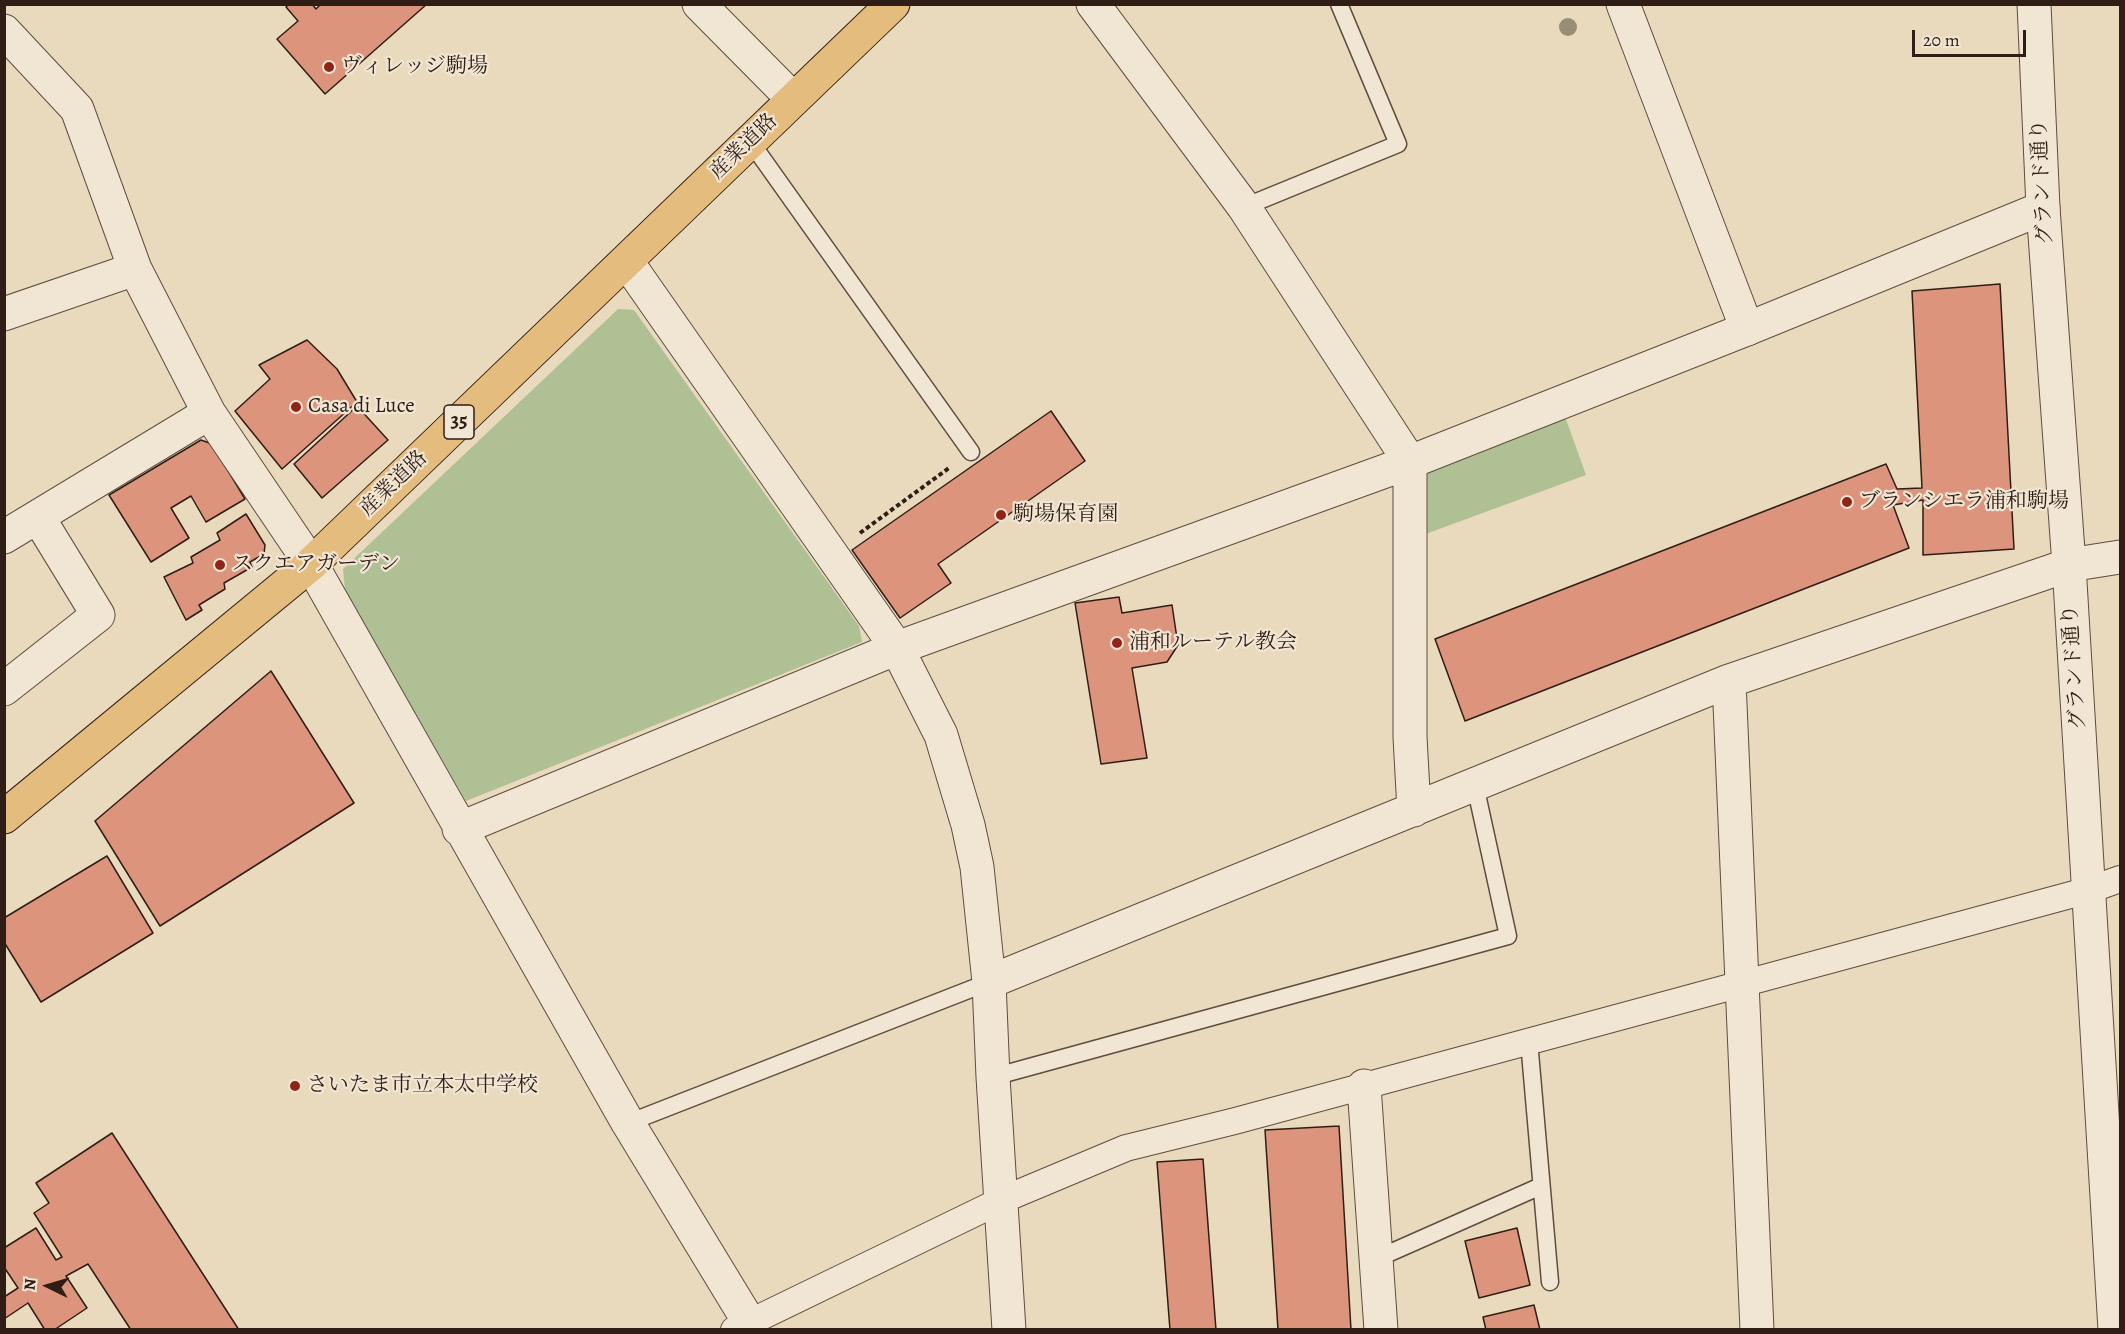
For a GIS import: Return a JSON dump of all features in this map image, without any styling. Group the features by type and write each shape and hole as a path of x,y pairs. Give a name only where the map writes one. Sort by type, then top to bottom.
{"main road":[{"name":"産業道路","path":"4,817 311,564 893,4"}],"street":[{"path":"699,4 793,99"},
{"path":"1093,4 1244,207 1410,462 1410,737 1413,810"},
{"path":"1623,4 1747,329"},
{"name":"グランド通り","path":"2034,4 2043,208 2069,565 2115,1329"},
{"path":"4,32 77,110 135,269 209,413 311,564 741,1326 1002,1200 1126,1148 1235,1121 2089,890 2121,879"},
{"path":"459,829 897,648 1410,462 1747,329 2043,208"},
{"path":"627,262 897,648 940,735 969,825 977,867 989,982 1009,1329"},
{"path":"4,314 135,269"},
{"path":"4,537 209,413"},
{"path":"4,689 98,615 38,517"},
{"path":"989,982 1729,681 2069,565 2121,556"},
{"path":"1729,681 1757,1329"},
{"path":"1364,1086 1381,1329"}],"lane":[{"path":"1244,207 1398,144 1339,4"},
{"path":"750,141 971,452"},
{"path":"993,1077 1508,936 1475,785"},
{"path":"628,1123 989,982"},
{"path":"1529,1041 1550,1282"},
{"path":"1376,1259 1541,1186"}],"path":[{"path":"831,554 971,452"}],"green space":[{"path":"618,309 634,310 859,626 862,642 466,801 345,590 343,569"},
{"path":"1563,411 1586,475 1423,535 1422,476 1432,464"}],"building":[{"name":"ヴィレッジ駒場","path":"289,4 312,4 316,9 321,4 427,4 325,94 277,39 298,21 286,7"},
{"name":"ブランシエラ浦和駒場","path":"2000,284 2014,549 1923,555 1923,500 1893,505 1909,548 1465,721 1435,639 1886,464 1897,489 1922,488 1912,291"},
{"name":"Casa di Luce","path":"307,340 337,369 357,402 282,469 235,411 270,379 259,365"},
{"path":"357,406 388,440 322,498 294,464"},
{"path":"1051,411 1085,461 938,564 951,583 900,618 852,550"},
{"path":"201,440 212,444 245,499 206,522 191,496 171,508 189,538 151,562 109,495"},
{"name":"スクエアガーデン","path":"246,514 265,545 264,554 250,562 252,567 224,583 225,589 199,605 202,610 186,620 164,577 193,563 191,557 220,540 217,533"},
{"path":"1119,597 1122,613 1172,605 1178,645 1167,662 1132,668 1147,758 1101,764 1075,603"},
{"path":"271,671 354,803 160,926 95,821"},
{"path":"107,856 153,933 41,1002 4,942 4,918"},
{"path":"1339,1126 1351,1330 1278,1330 1265,1130"},
{"path":"112,1133 239,1330 131,1330 88,1264 66,1276 87,1308 54,1330 45,1330 28,1303 4,1319 4,1297 18,1288 4,1267 4,1248 36,1228 56,1260 62,1257 34,1213 49,1203 36,1183"},
{"path":"1203,1159 1216,1330 1170,1330 1157,1162"},
{"path":"1517,1228 1530,1285 1479,1298 1465,1241"},
{"path":"1534,1305 1540,1330 1486,1330 1483,1317"}],"place":[{"name":"ヴィレッジ駒場","path":"329,67"},
{"name":"Casa di Luce","path":"296,407"},
{"name":"ブランシエラ浦和駒場","path":"1847,502"},
{"name":"駒場保育園","path":"1001,515"},
{"name":"スクエアガーデン","path":"220,565"},
{"name":"浦和ルーテル教会","path":"1117,643"},
{"name":"さいたま市立本太中学校","path":"295,1086"}]}
